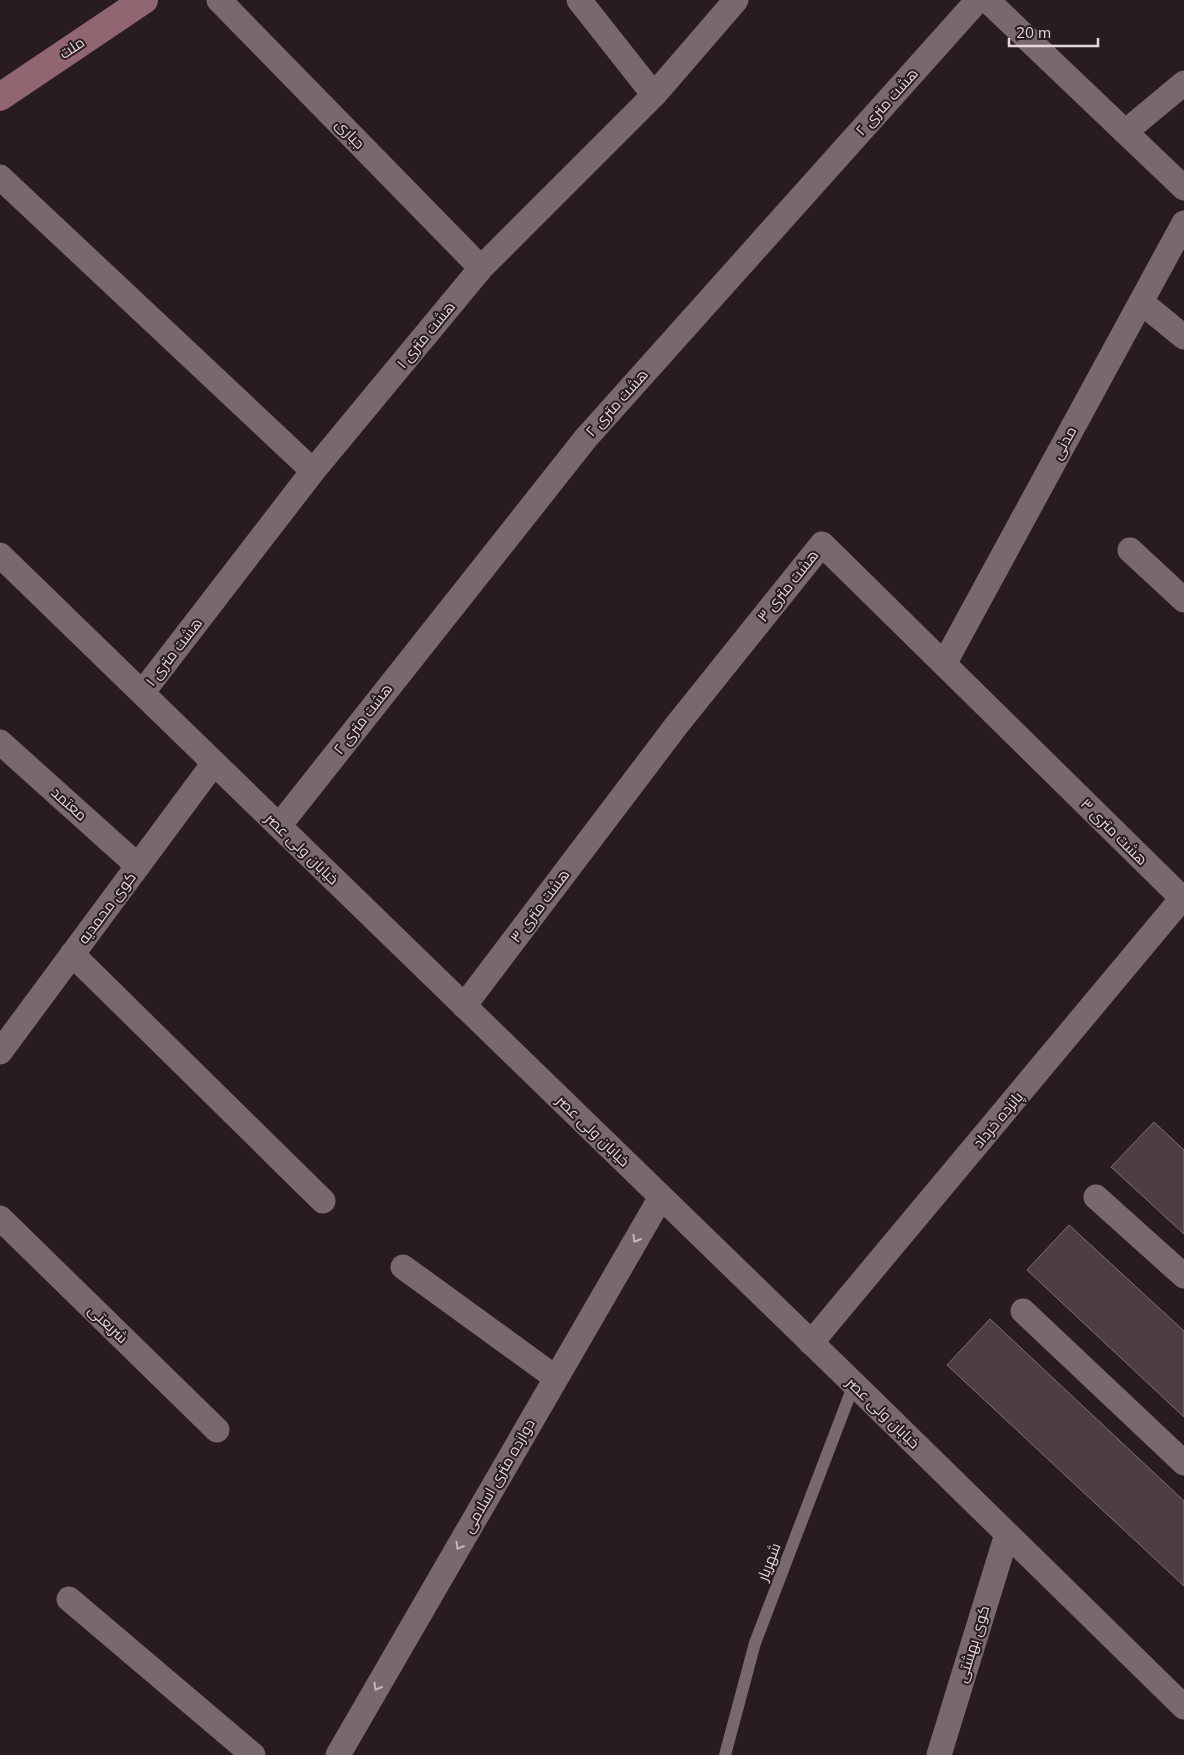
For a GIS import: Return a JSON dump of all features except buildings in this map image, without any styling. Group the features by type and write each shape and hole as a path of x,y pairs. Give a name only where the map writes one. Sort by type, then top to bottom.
{"street":[{"name":"ملت","path":"0,97 144,0"},
{"name":"جباری","path":"219,0 481,268"},
{"path":"579,0 654,94"},
{"name":"هشت متری ۱","path":"142,693 313,471 481,268 654,94 736,0"},
{"name":"هشت متری ۲","path":"279,826 586,438 978,0"},
{"path":"987,0 1184,188"},
{"path":"1125,132 1184,83"},
{"path":"0,177 313,471"},
{"name":"مدنی","path":"944,664 1184,223"},
{"path":"1141,302 1184,337"},
{"name":"هشت متری ۳","path":"464,1006 676,726 822,544 1183,897"},
{"path":"1130,550 1184,600"},
{"name":"خیابان ولی عصر","path":"0,555 854,1384 1184,1708"},
{"name":"معتمد","path":"0,742 138,866"},
{"name":"کوی محمدیه","path":"3,1042 72,954 214,763"},
{"name":"پانزده خرداد","path":"811,1343 1183,897"},
{"path":"72,954 323,1201"},
{"name":"دوازده متری اسلامی","path":"338,1755 661,1197"},
{"path":"1096,1197 1184,1276"},
{"name":"شریعتی","path":"0,1218 217,1430"},
{"path":"402,1267 556,1378"},
{"path":"1023,1311 1184,1463"},
{"name":"کوی بهشتی","path":"939,1755 1006,1534"},
{"path":"69,1599 252,1755"}],"lane":[{"name":"شهریار","path":"725,1755 755,1642 854,1384"}]}
